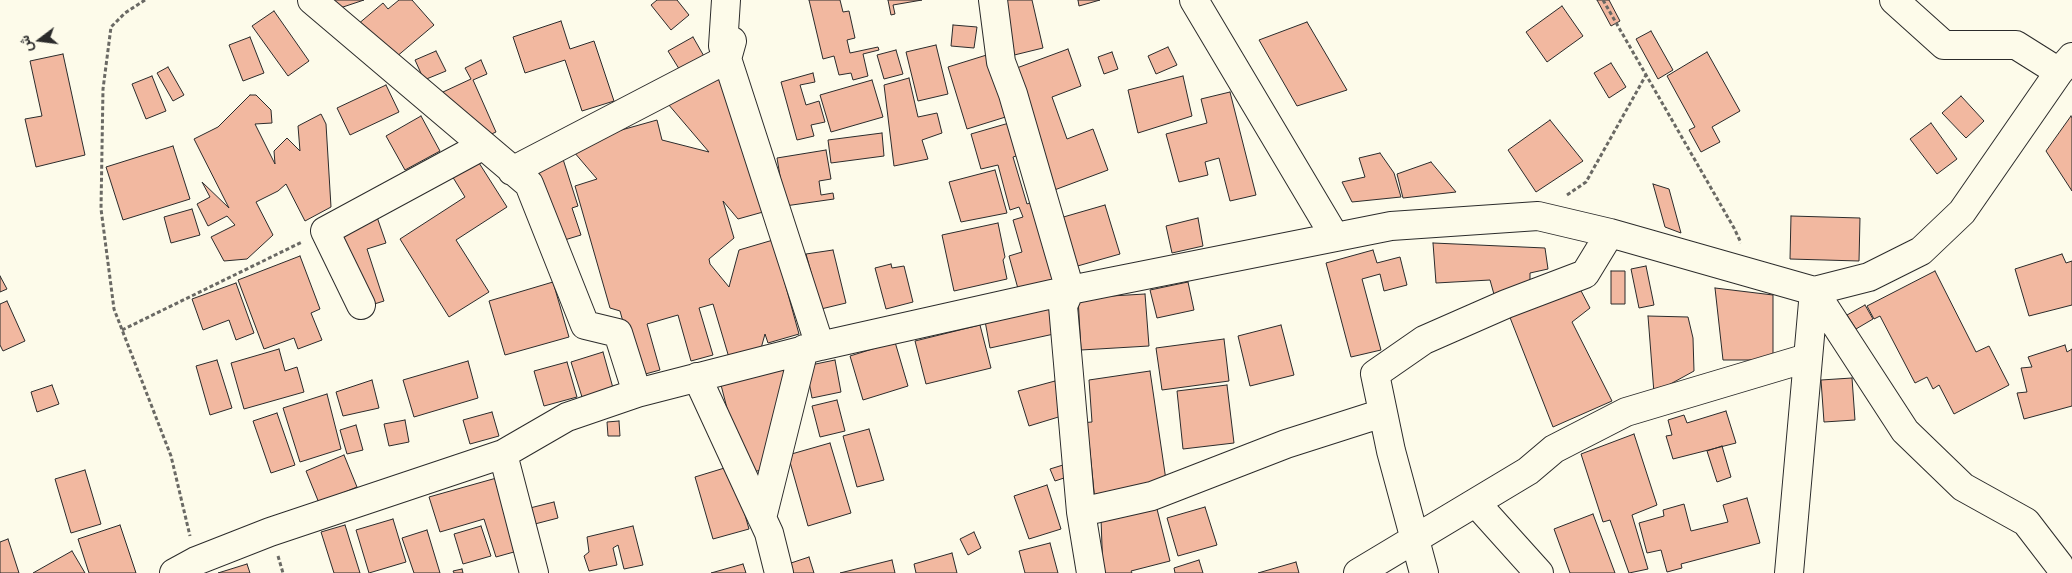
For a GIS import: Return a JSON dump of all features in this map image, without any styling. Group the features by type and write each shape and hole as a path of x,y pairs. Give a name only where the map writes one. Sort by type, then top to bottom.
{"street":[{"path":"312,0 529,184 585,325 618,333 637,393"},
{"path":"726,0 722,46 812,348 762,518"},
{"path":"512,171 727,59 743,0"},
{"path":"994,0 1001,62 1013,94 1070,290 1063,306 1082,512 1091,573"},
{"path":"1194,0 1335,237"},
{"path":"185,567 270,532 503,454 567,417 637,393 812,348 1070,290 1391,226 1538,216 1610,233 1814,291 1869,277 1921,251 1962,212 2065,65 2016,45 1944,45 1894,0"},
{"path":"361,305 325,231 482,146"},
{"path":"1424,573 1414,540 1375,374 1424,340 1506,304 1585,274 1610,233"},
{"path":"1789,573 1814,291"},
{"path":"1814,291 1905,431 1963,487 2026,522 2065,567"},
{"path":"1358,573 1528,471 1554,449 1626,412 1807,358"},
{"path":"697,377 769,533 778,573"},
{"path":"1082,512 1152,496 1286,444 1383,413"},
{"path":"503,454 534,573"},
{"path":"1476,503 1538,573"}],"path":[{"path":"145,0 125,13 111,27 103,89 101,209 114,309 171,456 185,567"},
{"path":"1603,0 1734,228 1753,274"},
{"path":"1538,216 1586,182 1646,75"},
{"path":"122,330 325,231"}],"building":[{"path":"334,0 364,0 337,9"},
{"path":"399,0 412,0 434,25 389,63 357,25 383,3 388,9"},
{"path":"657,0 677,0 689,15 671,30 651,5"},
{"path":"809,0 840,0 843,12 849,11 855,38 847,40 850,53 878,47 879,50 863,54 868,76 853,80 851,73 839,75 834,56 823,59"},
{"path":"888,0 922,0 893,5 895,14 891,15"},
{"path":"1004,0 1032,0 1043,48 1002,58"},
{"path":"1078,0 1100,0 1079,6"},
{"path":"1597,0 1609,0 1620,21 1611,26"},
{"path":"1562,6 1583,36 1547,62 1526,32"},
{"path":"274,11 309,61 288,76 252,26"},
{"path":"561,21 570,49 594,41 614,101 582,111 565,60 525,73 513,37"},
{"path":"1307,22 1347,90 1297,106 1259,40"},
{"path":"953,25 977,27 974,48 951,46"},
{"path":"1651,31 1673,70 1658,79 1636,39"},
{"path":"250,37 264,73 243,81 229,45"},
{"path":"693,37 705,58 681,72 668,51"},
{"path":"936,45 948,94 918,101 906,52"},
{"path":"1168,47 1177,65 1156,74 1148,56"},
{"path":"1068,49 1081,86 1052,97 1067,139 1093,129 1108,170 1049,192 1006,72"},
{"path":"896,50 903,74 884,79 877,55"},
{"path":"436,51 446,71 424,80 415,60"},
{"path":"1112,52 1118,69 1104,74 1098,57"},
{"path":"1707,52 1740,111 1712,127 1720,142 1701,152 1689,130 1695,127 1667,76"},
{"path":"993,53 1012,115 967,129 948,67"},
{"path":"63,54 85,155 36,167 25,119 42,116 30,61"},
{"path":"481,60 487,74 473,80 496,132 478,140 464,110 453,115 443,92 471,79 465,68"},
{"path":"720,61 763,212 738,219 723,201 734,238 709,259 710,264 729,287 739,250 773,240 799,334 768,343 765,334 760,352 730,361 713,304 699,308 713,355 691,361 678,315 647,324 660,370 638,376 620,311 610,308 575,186 597,179 568,145 657,120 662,140 709,152 668,104"},
{"path":"1611,63 1626,87 1609,98 1594,73"},
{"path":"168,67 184,95 173,101 157,73"},
{"path":"813,73 815,82 800,85 806,105 819,101 825,122 811,125 814,136 797,140 781,82"},
{"path":"152,76 166,111 146,119 132,84"},
{"path":"1183,76 1192,116 1138,133 1128,90"},
{"path":"909,78 918,117 937,113 942,133 922,140 928,159 894,166 884,85"},
{"path":"872,80 883,117 831,132 820,95"},
{"path":"386,85 399,112 350,135 337,108"},
{"path":"1230,92 1256,195 1230,201 1219,158 1205,162 1208,175 1179,182 1166,134 1207,123 1201,99"},
{"path":"250,95 256,95 271,110 272,123 255,124 275,164 274,151 287,138 300,151 298,126 321,114 326,124 331,207 305,221 286,184 278,191 256,202 273,235 247,259 224,261 211,237 235,225 227,216 208,226 197,204 210,197 202,182 229,208 194,139 218,127"},
{"path":"1961,96 1984,121 1966,138 1942,113"},
{"path":"421,116 440,151 405,170 386,136"},
{"path":"2071,116 2072,118 2072,191 2046,151"},
{"path":"1550,120 1583,161 1536,192 1508,150"},
{"path":"1016,121 1026,153 1013,157 1027,204 1037,200 1061,284 1020,296 1009,256 1022,252 1013,220 1023,217 1019,207 1010,210 998,165 981,169 971,134"},
{"path":"1931,123 1957,159 1937,174 1910,139"},
{"path":"882,133 884,156 831,163 828,140"},
{"path":"173,146 190,199 123,220 106,167"},
{"path":"826,150 831,179 819,181 821,195 833,193 834,199 785,206 777,158"},
{"path":"1380,153 1394,173 1401,197 1352,202 1342,182 1365,177 1359,158"},
{"path":"474,155 507,207 456,240 489,292 449,317 400,239 465,197 449,171"},
{"path":"562,156 578,206 572,208 581,235 548,245 524,168"},
{"path":"1431,162 1456,192 1403,198 1397,174"},
{"path":"995,170 1007,213 961,222 949,182"},
{"path":"1653,184 1669,189 1681,233 1665,227"},
{"path":"1105,205 1120,254 1074,267 1060,218"},
{"path":"192,209 200,235 171,243 164,217"},
{"path":"1791,216 1860,218 1859,261 1790,259"},
{"path":"377,217 386,243 367,249 384,301 358,309 333,231"},
{"path":"1198,218 1203,246 1172,253 1166,226"},
{"path":"998,223 1005,257 1003,260 1007,279 954,291 942,235"},
{"path":"1433,243 1545,248 1548,269 1530,273 1530,285 1495,298 1490,280 1436,283"},
{"path":"833,250 846,303 821,309 806,254"},
{"path":"1373,250 1377,263 1400,257 1407,285 1384,291 1380,274 1362,279 1381,350 1351,357 1326,263"},
{"path":"2062,254 2066,263 2072,261 2072,305 2029,316 2015,269"},
{"path":"300,256 320,309 311,313 322,340 298,349 294,338 264,349 238,280"},
{"path":"891,264 892,268 904,266 913,302 886,309 875,268"},
{"path":"1646,266 1654,305 1639,308 1631,269"},
{"path":"1611,271 1625,271 1625,304 1611,304"},
{"path":"1935,271 1976,352 1989,346 2009,385 1954,414 1939,385 1933,389 1927,377 1915,383 1880,316 1874,319 1867,306"},
{"path":"0,276 7,289 0,292"},
{"path":"553,282 569,337 505,355 489,301"},
{"path":"1188,282 1194,310 1157,318 1150,290"},
{"path":"236,283 254,333 236,340 229,320 203,330 192,299"},
{"path":"1579,287 1590,308 1572,322 1612,401 1553,427 1509,315"},
{"path":"1715,288 1773,295 1773,360 1723,360"},
{"path":"1145,294 1149,346 1081,350 1078,298"},
{"path":"7,301 25,341 3,351 0,345 0,304"},
{"path":"1865,305 1873,319 1856,329 1847,315"},
{"path":"1058,307 1063,332 990,348 985,321"},
{"path":"1648,316 1688,317 1693,338 1694,371 1654,393"},
{"path":"980,325 991,368 926,384 915,341"},
{"path":"1281,325 1294,375 1250,386 1238,336"},
{"path":"1224,339 1229,381 1162,390 1156,348"},
{"path":"895,342 908,386 863,400 850,356"},
{"path":"2065,345 2067,352 2072,349 2072,406 2024,419 2017,393 2027,392 2021,368 2032,367 2028,357"},
{"path":"279,349 285,371 297,367 304,392 244,409 231,363"},
{"path":"603,352 613,388 582,397 571,362"},
{"path":"217,360 232,408 210,415 196,366"},
{"path":"835,360 841,392 812,398 806,366"},
{"path":"468,361 478,398 414,417 403,380"},
{"path":"567,362 577,397 544,406 534,371"},
{"path":"793,367 770,468 744,474 721,385"},
{"path":"1150,371 1167,487 1095,501 1089,442 1082,442 1080,423 1092,422 1089,380"},
{"path":"1852,378 1855,420 1824,422 1821,380"},
{"path":"372,380 379,408 343,416 336,392"},
{"path":"1055,381 1065,415 1029,426 1018,391"},
{"path":"52,385 59,404 37,412 31,392"},
{"path":"1227,385 1234,443 1183,449 1177,391"},
{"path":"327,394 341,449 300,462 283,408"},
{"path":"837,400 845,431 820,437 812,406"},
{"path":"1726,411 1736,443 1673,459 1666,436 1672,435 1668,420 1684,415 1687,423"},
{"path":"492,412 499,436 470,444 463,420"},
{"path":"277,413 295,465 271,473 253,421"},
{"path":"405,420 409,442 389,446 384,424"},
{"path":"619,421 620,436 608,436 607,422"},
{"path":"356,425 363,450 347,454 340,430"},
{"path":"869,429 884,480 857,487 843,436"},
{"path":"1634,434 1657,505 1632,515 1648,569 1629,573 1610,520 1603,522 1581,454"},
{"path":"830,443 851,513 808,526 788,455"},
{"path":"1722,446 1731,477 1717,482 1707,451"},
{"path":"344,455 357,487 319,503 306,471"},
{"path":"1063,465 1067,477 1055,481 1050,469"},
{"path":"731,466 749,529 713,539 695,477"},
{"path":"85,470 101,524 71,533 55,479"},
{"path":"500,477 521,550 496,557 484,519 440,532 429,497"},
{"path":"1047,485 1061,529 1029,539 1014,496"},
{"path":"1747,498 1760,543 1681,564 1682,568 1667,572 1661,550 1647,553 1639,523 1664,516 1663,510 1684,504 1691,531 1728,522 1723,505"},
{"path":"554,502 558,518 531,525 526,509"},
{"path":"1156,505 1170,561 1131,571 1132,573 1103,573 1101,519"},
{"path":"1205,507 1217,545 1178,556 1167,518"},
{"path":"1593,514 1615,573 1570,573 1554,529"},
{"path":"393,519 406,562 369,573 356,530"},
{"path":"120,525 136,573 89,573 78,539"},
{"path":"345,525 360,573 334,573 321,532"},
{"path":"481,526 491,556 463,564 454,534"},
{"path":"633,526 643,565 624,569 618,545 613,548 617,565 589,571 584,556 589,552 587,537"},
{"path":"427,530 440,573 414,573 402,538"},
{"path":"974,532 981,548 968,555 960,539"},
{"path":"8,539 19,573 0,573 0,542"},
{"path":"1050,543 1058,573 1025,573 1019,551"},
{"path":"72,551 85,573 33,573"},
{"path":"952,553 957,573 916,573 914,564"},
{"path":"809,557 814,573 784,573 782,566"},
{"path":"892,560 895,573 840,573"},
{"path":"1199,560 1203,573 1175,573 1174,568"},
{"path":"1296,562 1299,573 1258,573"},
{"path":"247,564 250,573 218,573"},
{"path":"743,564 746,573 711,573"},
{"path":"462,569 463,573 454,573 453,571"}]}
